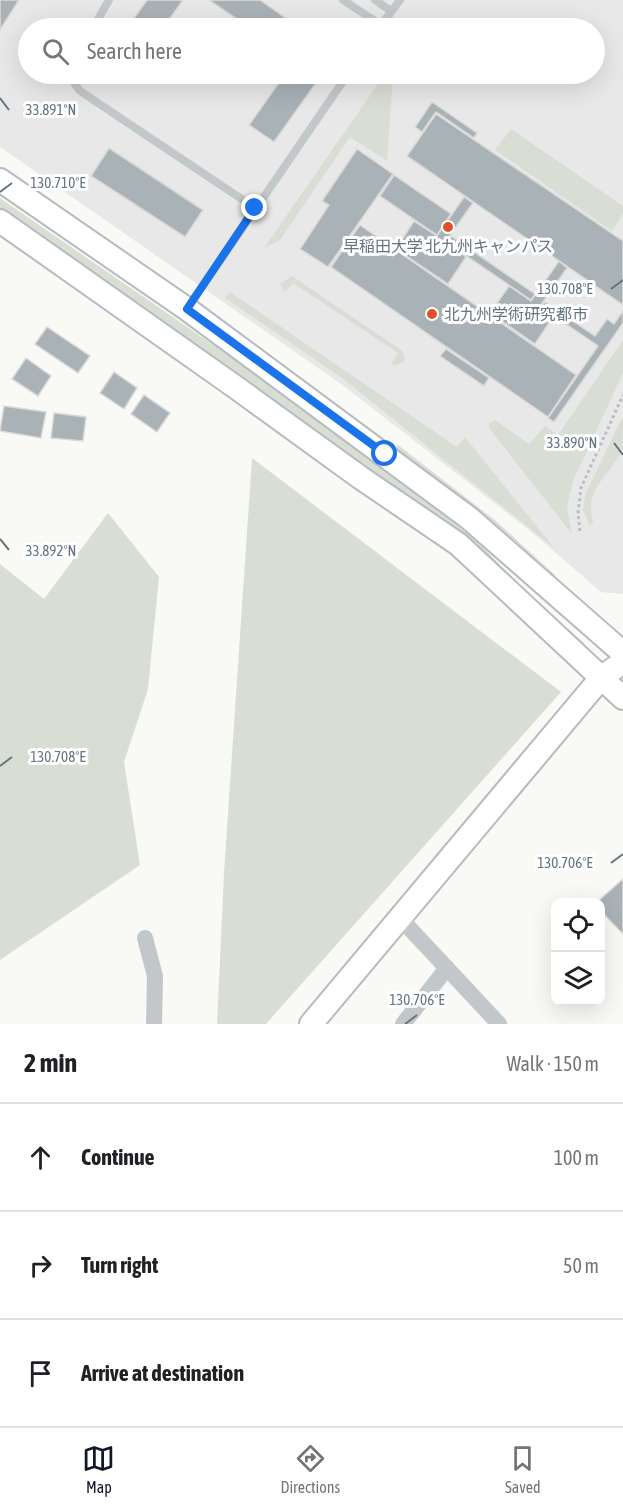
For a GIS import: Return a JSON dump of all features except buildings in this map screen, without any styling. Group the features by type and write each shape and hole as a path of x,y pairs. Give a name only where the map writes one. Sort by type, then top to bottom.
{"street":[{"path":"0,180 187,309 469,518 623,653"},
{"path":"0,220 361,478 458,544 623,698"},
{"path":"311,1024 601,678 623,662"},
{"path":"400,918 499,1024"},
{"path":"145,938 155,976 154,1024"},
{"path":"403,1024 447,968"}],"lane":[{"path":"99,18 109,0"},
{"path":"343,0 368,18"},
{"path":"375,0 391,11"},
{"path":"386,18 400,0"},
{"path":"75,84 80,91 255,208"},
{"path":"187,309 341,84"}],"path":[{"path":"580,531 578,513 581,488 623,395"}],"shaded area":[{"name":"北九州学術研究都市","path":"0,0 623,0 623,594 601,592 534,534 344,386 0,147"},
{"path":"378,84 392,84 387,161 350,137 280,240 264,248"},
{"path":"511,129 623,206 623,214 612,231 495,150"},
{"path":"0,198 345,438 477,541 530,596 584,643 583,646 0,213"},
{"path":"292,276 401,350 405,361 395,366 391,364 398,353 293,283 286,291 283,290 280,284"},
{"path":"230,292 457,447 465,437 554,548 342,378 225,298"},
{"path":"623,340 623,373 573,481 567,507 572,534 489,428 489,423 495,420 529,444 545,426 558,435"},
{"path":"623,416 622,450 595,492 591,510 593,522 590,526 583,510 585,495"},
{"path":"398,445 496,521 555,575 550,581 393,452"},
{"path":"252,458 561,692 266,1024 217,1024 224,873"},
{"path":"108,513 159,577 148,689 124,762 140,865 0,960 0,564 44,599"}],"place":[{"name":"早稲田大学 北九州キャンパス","path":"448,227"},
{"name":"北九州学術研究都市","path":"432,314"}],"route":[{"path":"255,208 187,309 385,454"}]}
